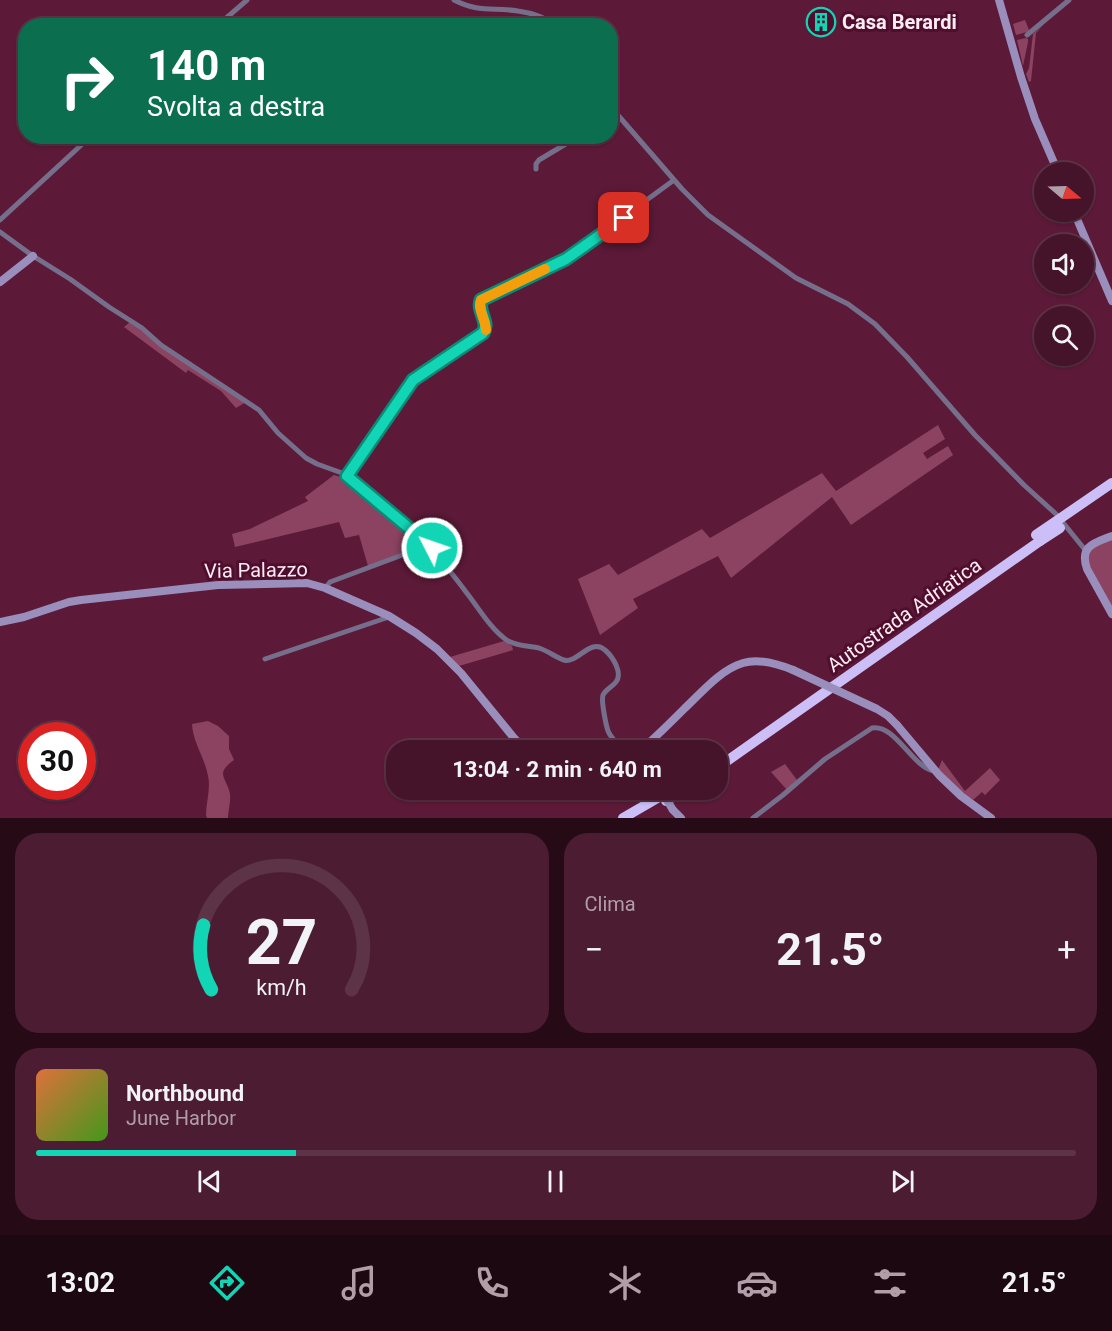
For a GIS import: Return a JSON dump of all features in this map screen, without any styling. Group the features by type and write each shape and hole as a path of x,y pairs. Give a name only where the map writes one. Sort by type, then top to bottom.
{"highway":[{"name":"Autostrada Adriatica","path":"728,760 1112,483"},
{"name":"Autostrada Adriatica","path":"728,751 1038,538 1112,491"},
{"path":"623,818 654,800"},
{"path":"638,818 668,800"}],"street":[{"path":"226,18 247,0"},
{"path":"454,0 470,7 509,10 535,14 543,18"},
{"path":"999,0 1035,119 1054,162"},
{"path":"1027,35 1069,0"},
{"path":"618,117 708,215 796,278 849,304 875,324 908,357 975,435 1056,514 1086,551"},
{"path":"0,220 82,144"},
{"path":"536,169 539,160 566,144"},
{"path":"347,476 413,380 483,333 486,325 479,303 481,300 566,259 674,180"},
{"path":"1078,222 1112,301"},
{"path":"0,232 142,328 161,345 259,410 278,433 306,458 347,476 422,539 424,545"},
{"path":"0,282 33,256"},
{"path":"1112,536 1089,546 1084,561 1112,614"},
{"path":"325,588 330,582 424,545"},
{"path":"424,545 432,548 485,618 507,640 514,644 540,648 568,661 596,646 605,650 617,667 619,675 617,681 602,697 608,731 615,740"},
{"name":"Via Palazzo","path":"0,622 24,617 69,602 218,585 307,583 325,588 389,616 416,633 437,649 461,673 516,740"},
{"path":"265,659 389,616"},
{"path":"652,740 711,682 727,671 753,661 772,663 793,670 888,716 961,796 991,818"},
{"path":"753,818 825,759 872,728 877,727 889,733 927,770 936,771"},
{"path":"667,800 677,815"}],"shaded area":[{"path":"1025,20 1029,30 1016,35 1013,24"},
{"path":"1044,24 1036,33 1031,81 1029,82 1026,74 1029,68 1033,34"},
{"path":"1026,38 1028,42 1023,66 1017,40"},
{"path":"130,322 246,402 236,408 221,391 188,370 186,373 124,327"},
{"path":"938,425 945,439 923,453 927,459 948,446 953,455 851,525 832,497 731,578 718,556 633,599 638,608 600,635 578,579 609,564 618,575 702,529 710,538 822,473 836,491"},
{"path":"334,475 348,479 421,541 421,546 368,566 359,535 345,538 339,522 235,547 232,534 250,529 308,501 305,497"},
{"path":"1112,538 1112,609 1091,572 1087,552 1091,547"},
{"path":"504,641 512,646 513,650 459,666 450,657"},
{"path":"208,721 229,736 229,749 234,760 223,773 230,794 228,818 207,818 206,815 209,781 194,738 192,724"},
{"path":"942,760 965,791 990,768 1000,780 985,795 982,792 973,800 969,799 938,770"},
{"path":"785,764 797,780 787,790 771,772"}],"slow traffic":[{"path":"486,330 479,303 481,300 545,269"}],"place":[{"name":"Casa Berardi","path":"821,22"}],"route":[{"path":"432,548 424,545 422,539 347,476 413,380 483,333 486,325 481,313 479,303 481,300 566,259 624,218"}]}
